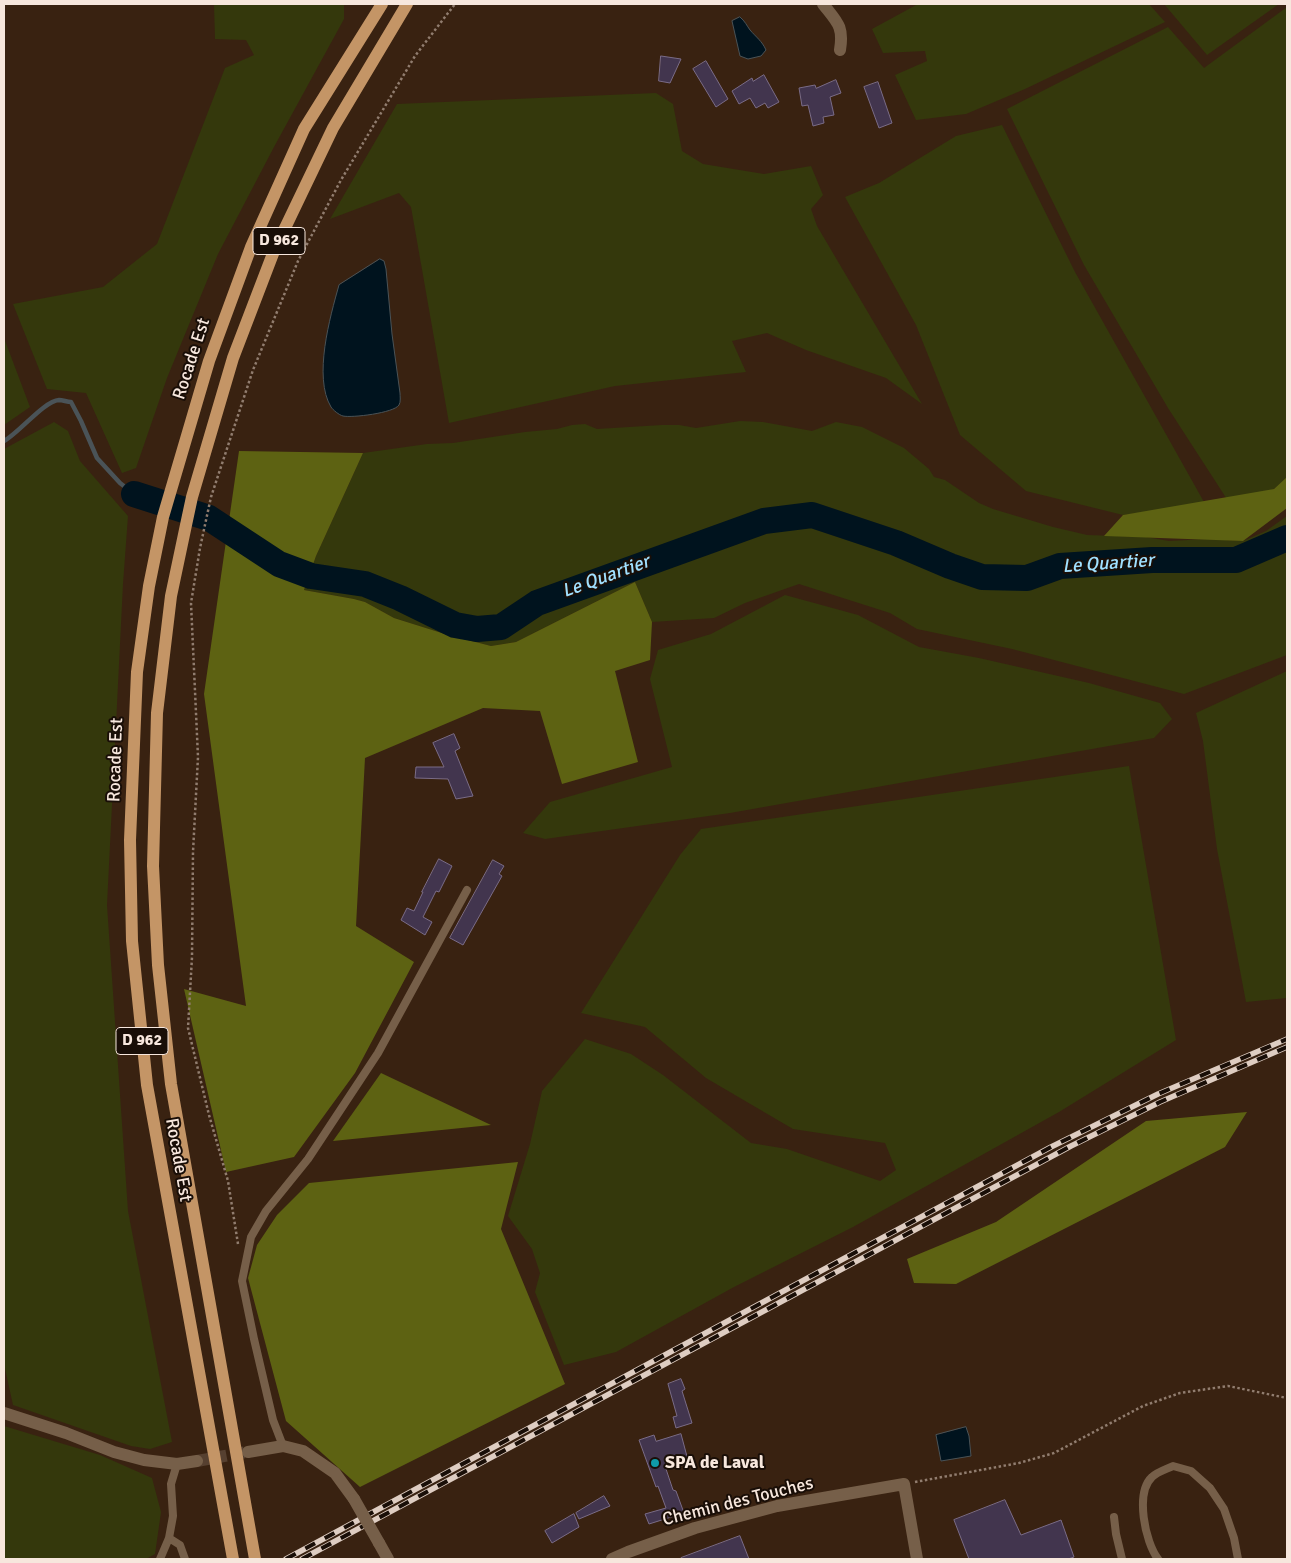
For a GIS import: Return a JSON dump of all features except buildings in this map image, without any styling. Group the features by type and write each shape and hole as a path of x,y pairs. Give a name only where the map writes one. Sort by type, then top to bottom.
{"main road":[{"name":"Rocade Est","path":"233,1559 147,1085 132,941 130,840 137,672 149,586 163,517 209,360 251,247 304,129 382,4"},
{"name":"Rocade Est","path":"255,1559 172,1084 158,966 153,866 157,713 171,596 186,525 192,497 233,358 274,251 332,128 407,4"}],"street":[{"path":"822,4 839,24 842,38 840,50"},
{"path":"4,1413 66,1432 114,1452 144,1460 177,1464 197,1461"},
{"path":"248,1452 284,1446 304,1451 335,1473 354,1499 388,1559"},
{"path":"904,1484 917,1559"},
{"name":"Chemin des Touches","path":"612,1559 695,1528 777,1506 904,1484"}],"lane":[{"path":"284,1446 273,1420 242,1281 251,1237 266,1210 308,1158 378,1053 467,890"},
{"path":"160,1559 169,1538 173,1516 171,1484 177,1464"},
{"path":"1158,1559 1145,1532 1144,1491 1152,1477 1173,1466 1191,1470 1210,1488 1224,1509 1234,1538 1238,1559"},
{"path":"1114,1517 1122,1559"},
{"path":"169,1538 180,1545 185,1559"}],"path":[{"path":"238,1247 228,1182 209,1115 188,1028 198,757 191,603 200,548 211,497 253,370 298,261 341,180 415,56 455,4"},
{"path":"904,1484 1019,1462 1054,1453 1143,1406 1180,1393 1228,1386 1287,1398"}],"green space":[{"path":"214,4 344,4 344,19 218,254 167,378 136,468 122,473 86,393 47,389 13,304 103,287 157,244 225,68 254,55 246,40 215,39"},
{"path":"918,4 1149,4 1165,22 1025,89 966,114 916,120 895,75 927,61 925,51 883,53 872,29"},
{"path":"1164,4 1279,4 1207,55"},
{"path":"1287,7 1287,478 1274,489 1232,507 1168,408 1084,265 1007,109 1168,27 1204,68"},
{"path":"656,93 673,104 682,151 703,164 764,174 811,166 823,195 811,209 817,226 922,404 886,378 806,350 767,333 732,341 746,372 615,386 449,423 411,207 399,193 330,219 397,104"},
{"path":"1002,125 1075,272 1204,502 1189,507 1123,515 1026,491 960,435 916,325 845,197 879,183 956,136"},
{"path":"4,338 30,407 4,425"},
{"path":"740,421 763,422 812,431 836,422 862,427 904,448 929,469 934,477 945,480 979,503 1053,527 1087,535 1146,537 1169,541 1207,539 1243,541 1266,531 1287,516 1287,655 1184,694 1012,649 917,629 890,613 799,584 745,603 714,618 652,622 635,582 516,642 491,646 394,618 365,602 304,590 316,556 363,453 427,444 453,443 557,429 572,425 585,424 597,429 662,425 696,428"},
{"path":"54,422 68,431 80,461 128,516 107,905 128,1211 172,1442 150,1449 131,1446 13,1405 4,1364 4,449"},
{"path":"785,595 858,615 919,647 979,658 1089,683 1160,703 1172,719 1154,738 730,813 545,839 523,833 550,802 672,767 650,679 658,650 711,634"},
{"path":"1287,671 1287,998 1246,1002 1217,849 1203,741 1196,713"},
{"path":"1129,766 1176,1040 1059,1112 853,1227 734,1287 616,1352 564,1365 535,1292 540,1273 532,1249 508,1216 530,1144 542,1091 585,1039 631,1054 663,1075 751,1143 787,1149 880,1181 896,1170 885,1143 793,1129 706,1078 645,1027 581,1013 680,855 701,829"},
{"path":"4,1426 100,1455 152,1478 161,1512 155,1554 146,1559 4,1559"}],"shaded area":[{"path":"239,451 363,453 316,556 304,590 365,602 394,618 491,646 516,642 635,582 652,622 650,660 615,671 638,762 562,784 540,711 483,708 365,758 356,926 414,962 355,1073 294,1157 226,1172 184,989 246,1006 204,694"},
{"path":"1287,477 1287,508 1243,541 1104,536 1123,515 1274,489"},
{"path":"381,1073 491,1125 333,1141"},
{"path":"1247,1112 1225,1147 956,1284 914,1283 907,1259 996,1222 1146,1121"},
{"path":"518,1162 501,1229 565,1384 360,1487 286,1421 248,1278 257,1245 277,1215 309,1183"}],"water":[{"path":"740,17 766,50 761,56 748,59 740,56 732,21"},
{"path":"380,259 384,261 386,269 400,402 396,408 381,413 363,416 343,416 331,407 323,380 325,347 331,313 339,285"},
{"path":"966,1427 971,1456 941,1461 936,1435"}],"waterway":[{"name":"Le Quartier","path":"4,441 46,406 59,400 71,402 97,458 120,483 134,494"},
{"name":"Le Quartier","path":"134,494 209,518 279,564 311,576 365,584 400,598 455,625 477,629 501,627 537,603 764,521 812,515 896,543 950,566 982,577 1027,578 1060,566 1152,560 1236,560 1287,538"}],"tunnel":[{"path":"197,1461 246,1452"}],"railway":[{"path":"286,1559 1051,1147 1158,1094 1287,1039"},
{"path":"302,1559 1071,1146 1160,1102 1287,1047"}],"place":[{"name":"SPA de Laval","path":"655,1463"}]}
